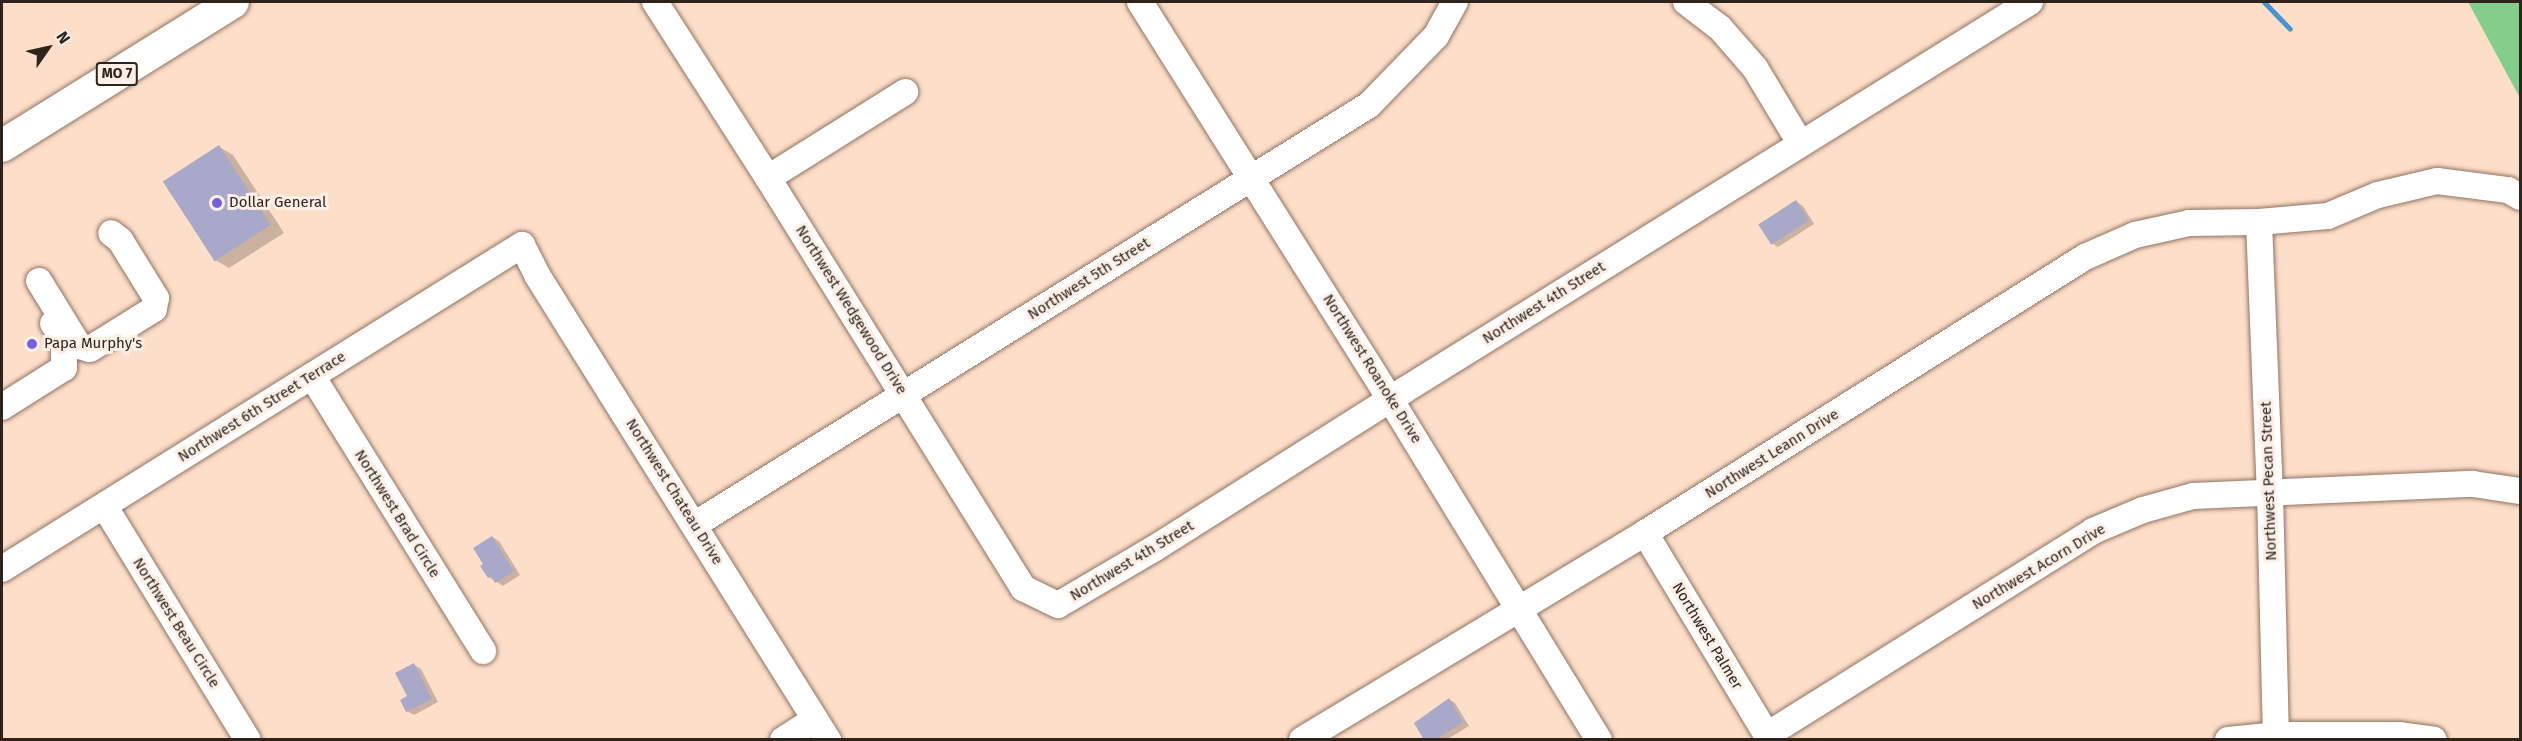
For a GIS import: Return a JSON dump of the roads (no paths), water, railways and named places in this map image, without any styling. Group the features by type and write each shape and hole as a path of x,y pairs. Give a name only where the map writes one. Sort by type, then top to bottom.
{"main road":[{"name":"MO 7","path":"2,146 233,2"}],"street":[{"name":"Northwest Wedgewood Drive","path":"655,2 768,178 1023,588 1058,605"},
{"name":"Northwest Roanoke Drive","path":"1140,2 1252,177 1599,740"},
{"name":"Northwest 5th Street","path":"694,525 1369,105 1436,36 1455,2"},
{"path":"1686,2 1720,28 1755,68 1800,143"},
{"name":"Northwest 4th Street","path":"1058,605 1155,548 1800,143 2030,2"},
{"path":"768,178 905,92"},
{"name":"Northwest Leann Drive","path":"1302,740 1645,533 2085,257 2135,235 2189,223 2259,222 2328,216 2378,195 2437,181 2508,190 2520,197"},
{"name":"Northwest Pecan Street","path":"2259,222 2270,493 2276,737"},
{"path":"2,407 64,368 64,339 34,284 79,346 90,349 154,309 156,298 120,240 111,233"},
{"name":"Northwest 6th Street Terrace","path":"2,569 105,507 522,245"},
{"name":"Northwest Chateau Drive","path":"522,245 537,275 821,729"},
{"name":"Northwest Brad Circle","path":"312,376 483,651"},
{"name":"Northwest Acorn Drive","path":"1769,737 2093,531 2143,510 2193,496 2472,484 2520,491"},
{"name":"Northwest Beau Circle","path":"105,507 248,740"},
{"name":"Northwest Palmer","path":"1645,533 1769,737"},
{"path":"783,740 821,729"},
{"path":"2228,740 2400,735 2434,740"}],"waterway":[{"path":"2264,2 2290,29"}],"place":[{"name":"Dollar General","path":"217,203"},
{"name":"Papa Murphy's","path":"32,344"}]}
